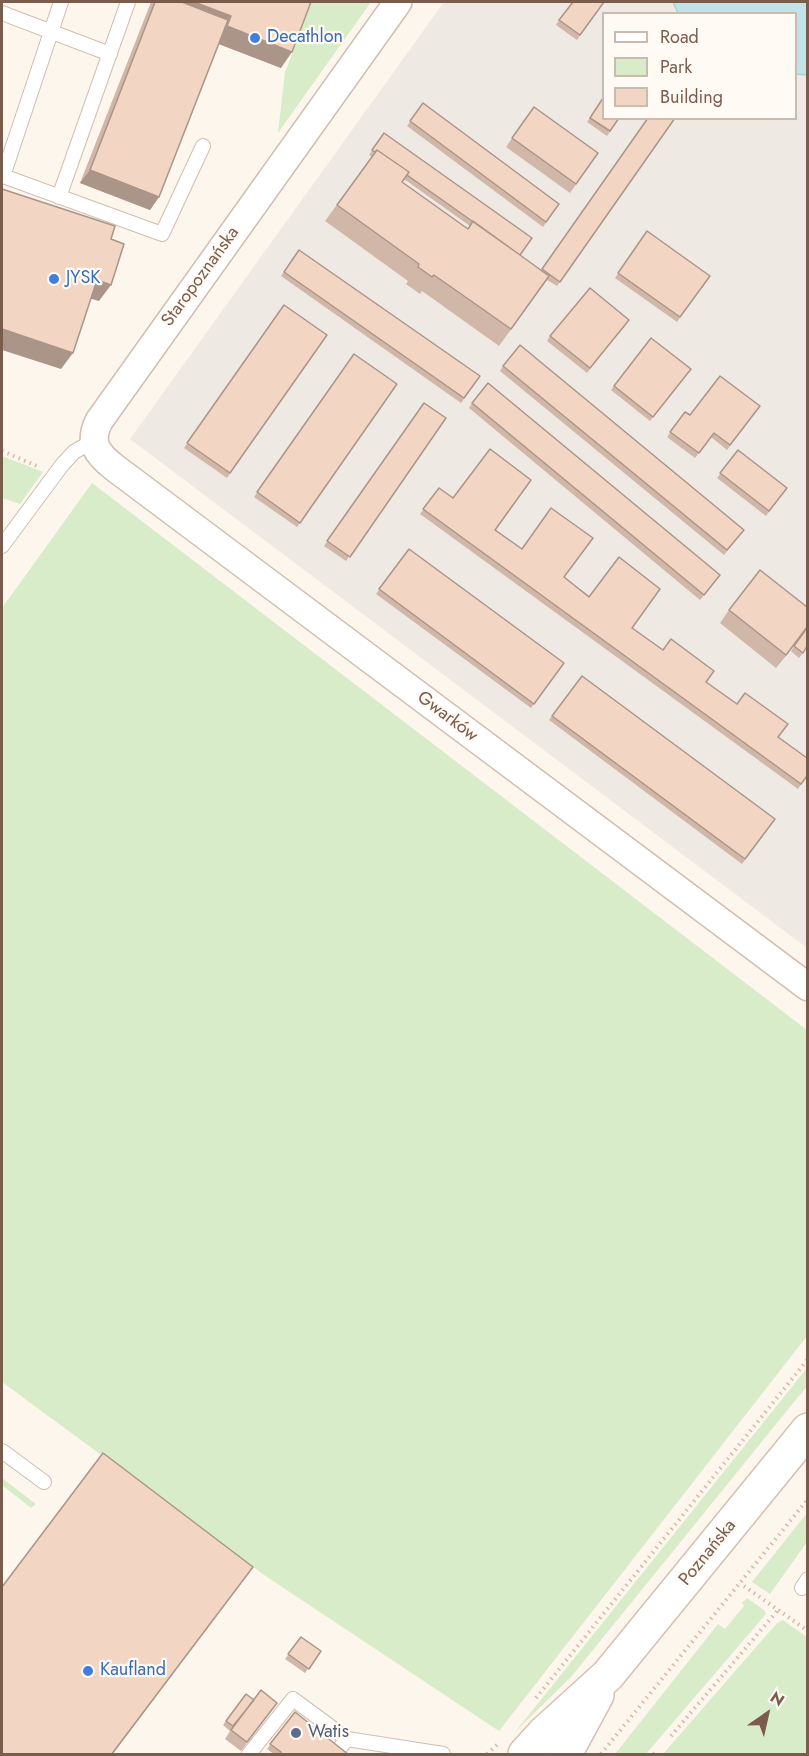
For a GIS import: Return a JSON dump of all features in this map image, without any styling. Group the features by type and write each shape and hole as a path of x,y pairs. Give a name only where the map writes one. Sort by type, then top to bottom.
{"main road":[{"name":"Poznańska","path":"525,1755 544,1733 608,1675 807,1430"},
{"name":"Poznańska","path":"566,1755 608,1675"}],"street":[{"name":"Staropoznańska","path":"93,441 94,431 115,397 398,2"},
{"name":"Gwarków","path":"93,441 98,452 115,468 807,987"}],"lane":[{"path":"61,2 3,176 162,234 202,146"},
{"path":"60,197 128,2"},
{"path":"2,13 52,34 110,54"},
{"path":"2,546 62,465 74,452 93,441"},
{"path":"2,1451 44,1482"},
{"path":"249,1755 293,1699 346,1739 443,1755"},
{"path":"335,1755 346,1739"}],"path":[{"path":"534,1700 807,1359"},
{"path":"602,1755 807,1499"},
{"path":"744,1586 807,1631"},
{"path":"671,1736 778,1610"}],"shaded area":[{"path":"444,2 673,2 678,12 602,12 602,120 797,120 797,74 807,75 807,948 130,439"}],"green space":[{"path":"312,2 371,2 278,133 285,72"},
{"path":"2,456 43,472 20,504 2,498"},
{"path":"92,483 807,1030 807,1336 499,1731 267,1577 2,1382 2,608"},
{"path":"807,1368 807,1386 571,1677 515,1732"},
{"path":"2,1478 36,1504 31,1508 2,1485"},
{"path":"807,1513 807,1542 770,1594 752,1582"},
{"path":"747,1598 766,1614 646,1754 615,1754 718,1624 725,1629 744,1606 742,1603"},
{"path":"783,1620 807,1637 807,1754 663,1754 777,1623"}],"water":[{"path":"673,2 807,2 807,75 797,74 797,12 678,12"}],"building":[{"path":"155,2 182,2 228,20 159,197 90,170"},
{"path":"194,2 311,2 292,52 227,26 231,16"},
{"path":"573,2 604,2 580,35 559,20"},
{"path":"602,100 602,120 618,120 610,131 590,118"},
{"path":"423,103 559,204 546,222 410,121"},
{"path":"534,107 598,153 576,184 512,138"},
{"path":"647,120 674,120 560,282 542,269"},
{"path":"384,133 532,238 520,255 407,175 409,172 377,150 375,152 372,150"},
{"path":"377,150 409,172 402,182 468,229 473,221 549,276 511,329 434,275 432,277 418,267 419,264 337,205"},
{"name":"JYSK","path":"2,189 115,226 111,239 124,244 111,285 97,280 73,353 2,329"},
{"path":"647,231 710,276 680,317 618,273"},
{"path":"299,250 480,376 464,398 284,272"},
{"path":"590,288 629,320 590,368 550,336"},
{"path":"284,305 327,335 230,473 187,443"},
{"path":"651,338 691,369 653,417 614,386"},
{"path":"520,345 744,530 727,550 503,366"},
{"path":"354,354 397,384 300,523 257,492"},
{"path":"720,376 760,406 730,445 714,433 699,453 670,432 685,412 690,415"},
{"path":"488,383 720,575 704,595 472,403"},
{"path":"424,403 446,418 350,557 327,541"},
{"path":"490,449 531,480 495,530 522,549 551,508 593,538 564,577 589,597 619,557 660,589 632,628 663,650 671,639 714,671 706,682 737,704 745,693 788,724 778,737 807,758 807,776 801,784 423,509 439,488 453,498"},
{"path":"738,450 787,488 769,511 720,473"},
{"path":"409,549 564,663 534,704 379,589"},
{"path":"760,570 807,607 807,627 786,655 729,610"},
{"path":"807,628 807,646 803,653 794,646"},
{"path":"582,676 775,819 745,859 552,716"},
{"name":"Kaufland","path":"103,1453 253,1567 111,1755 2,1755 2,1587"},
{"path":"301,1637 321,1651 309,1669 288,1654"},
{"path":"261,1690 277,1703 247,1742 231,1730"},
{"path":"246,1694 254,1700 233,1726 226,1721"},
{"name":"Watis","path":"295,1712 349,1755 279,1755 281,1752 270,1744"}],"place":[{"name":"Decathlon","path":"255,38"},
{"name":"JYSK","path":"54,279"},
{"name":"Kaufland","path":"88,1671"},
{"name":"Watis","path":"296,1733"}]}
